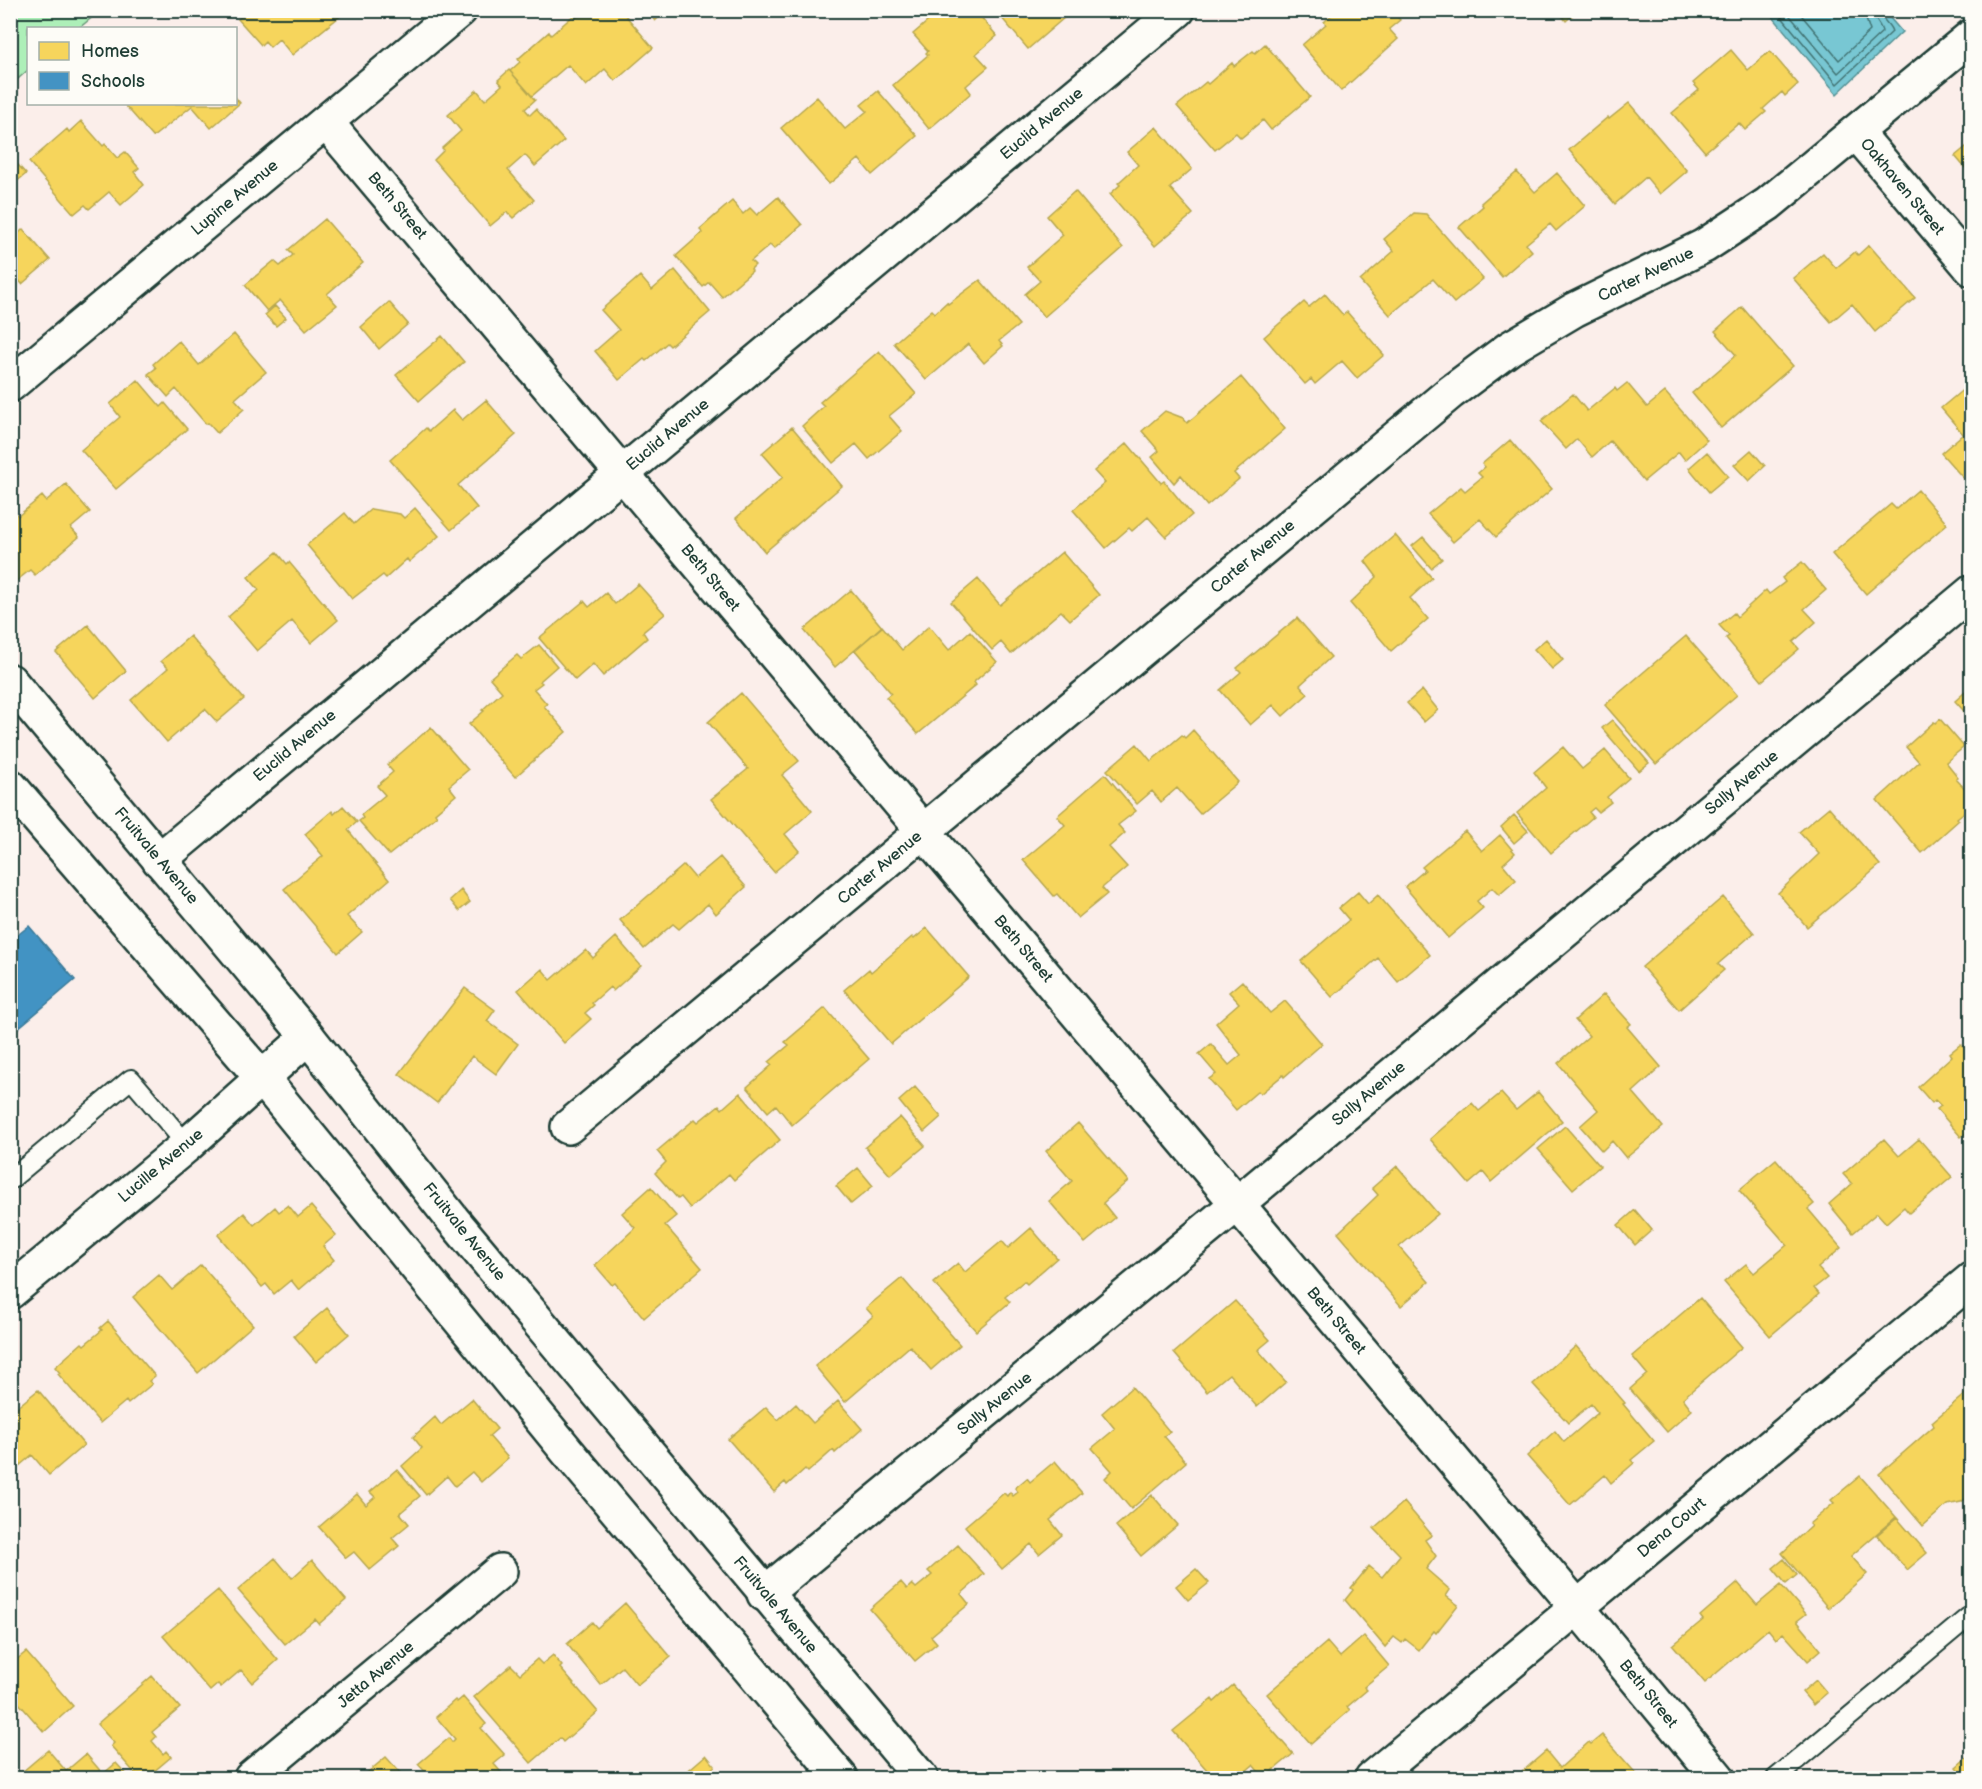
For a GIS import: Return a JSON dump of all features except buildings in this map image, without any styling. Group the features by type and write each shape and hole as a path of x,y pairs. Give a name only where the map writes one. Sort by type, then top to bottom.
{"street":[{"name":"Lupine Avenue","path":"10,385 460,10"},
{"name":"Euclid Avenue","path":"159,860 1178,10"},
{"name":"Carter Avenue","path":"568,1127 1451,392 1510,348 1574,310 1704,246 1768,204 1971,36"},
{"name":"Beth Street","path":"326,122 1577,1607 1718,1779"},
{"name":"Oakhaven Street","path":"1856,132 1971,270"},
{"name":"Sally Avenue","path":"764,1594 1237,1204 1971,592"},
{"name":"Fruitvale Avenue","path":"10,681 308,1037 461,1229 921,1779"},
{"path":"10,786 261,1078 841,1779"},
{"name":"Lucille Avenue","path":"10,1292 187,1144 308,1037"},
{"name":"Dena Court","path":"1372,1779 1971,1279"},
{"name":"Jetta Avenue","path":"251,1779 500,1571"}],"lane":[{"path":"10,1180 131,1079 187,1144"},
{"path":"1776,1779 1971,1614"}],"green space":[{"path":"11,10 100,10 80,27 27,27 27,71 11,85"}],"water":[{"path":"1768,11 1884,11 1902,32 1837,94"}]}
